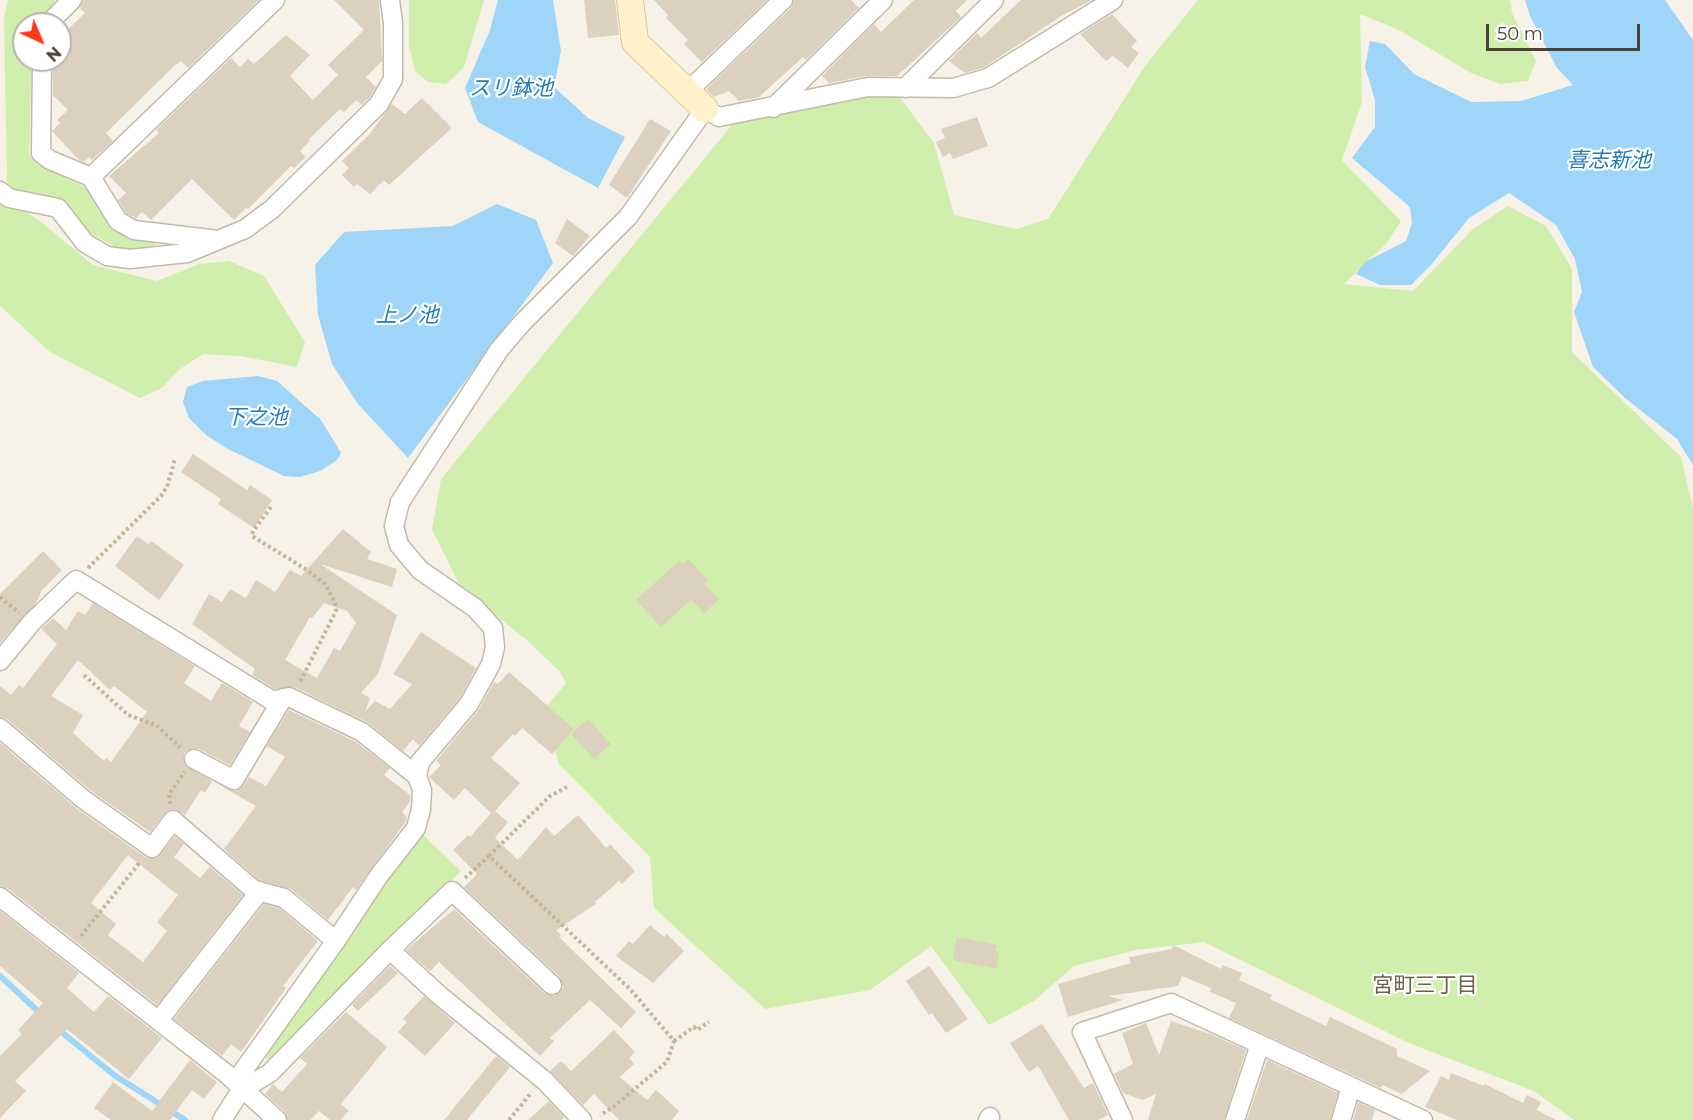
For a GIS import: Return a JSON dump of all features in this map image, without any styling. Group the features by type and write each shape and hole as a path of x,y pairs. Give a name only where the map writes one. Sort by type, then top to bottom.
{"street":[{"path":"91,177 275,0"},
{"path":"0,191 9,198 58,208 85,243 107,256 130,259 159,258 187,253 245,229 272,209 379,104 393,79 393,23 390,0"},
{"path":"630,0 635,42 696,101 719,117 773,108 868,87 953,88 988,78 1113,0"},
{"path":"417,776 420,762 469,704 491,664 495,647 493,628 475,608 420,570 399,545 394,526 400,502 499,350 522,323 628,217 696,101 783,0"},
{"path":"773,108 884,0"},
{"path":"905,88 994,0"},
{"path":"42,72 41,153 50,160 91,177 118,220 134,230 220,240"},
{"path":"0,661 32,622 76,580 150,623 273,701 286,697 362,732 417,776 422,790 416,828 378,877 336,941 243,1071 241,1090 222,1120"},
{"path":"194,759 234,780 286,697"},
{"path":"0,728 83,799 152,848 173,820 254,890 284,898 336,941"},
{"path":"159,1020 260,891"},
{"path":"241,1090 270,1073 390,950 452,891 521,947 552,985"},
{"path":"0,897 228,1075 241,1090 277,1120"},
{"path":"390,950 439,995 588,1119"},
{"path":"1123,1120 1082,1032 1171,1003 1423,1120"},
{"path":"1235,1120 1260,1044"},
{"path":"1341,1120 1351,1087"}],"path":[{"path":"76,580 161,496 167,488 175,459"},
{"path":"271,507 253,531 252,536 307,570 325,584 332,593 336,611 295,690 286,697"},
{"path":"84,675 128,715 156,725 194,759 169,794 173,820"},
{"path":"452,891 550,796 567,787"},
{"path":"70,951 152,848"},
{"path":"489,856 630,989 674,1041"},
{"path":"588,1119 612,1108 667,1062 674,1041 694,1027 698,1030 708,1022"},
{"path":"509,1120 542,1080"}],"green space":[{"path":"8,0 55,0 53,9 49,12 12,12 12,72 32,72 29,155 43,167 87,188 112,227 125,236 156,243 152,249 131,251 114,246 14,193 7,182 4,18"},
{"path":"409,0 484,0 464,67 446,84 428,82 415,71 409,46"},
{"path":"1198,0 1510,0 1512,13 1536,61 1528,81 1500,84 1471,73 1399,30 1360,14 1362,102 1342,160 1401,221 1386,244 1344,284 1413,291 1473,229 1508,206 1546,226 1572,269 1572,352 1681,457 1693,508 1693,1120 1574,1120 1534,1091 1411,1044 1204,942 1136,950 1074,966 1034,1001 989,1025 931,946 870,990 765,1009 654,908 650,857 559,764 546,707 566,683 560,672 528,641 461,588 432,529 441,479 736,120 895,91 934,143 954,215 1016,229 1048,219 1145,66"},
{"path":"0,200 7,200 40,221 93,265 157,281 199,264 229,261 264,276 305,342 297,367 240,356 203,354 180,369 162,388 140,398 50,352 0,306"},
{"path":"421,833 461,871 274,1061 261,1056"}],"water":[{"name":"スリ鉢池","path":"498,0 553,0 561,51 554,87 588,118 625,137 598,188 478,122 465,88 490,30"},
{"name":"喜志新池","path":"1525,0 1665,0 1693,40 1693,465 1677,439 1625,398 1593,367 1574,312 1582,292 1575,259 1556,225 1509,193 1469,218 1431,265 1411,285 1380,285 1356,274 1365,262 1406,241 1412,223 1410,207 1352,158 1375,127 1375,100 1365,67 1370,41 1385,44 1414,74 1471,102 1521,101 1573,85 1557,68 1530,16"},
{"name":"上ノ池","path":"497,204 536,220 553,263 408,458 358,404 332,364 318,315 315,265 344,232 453,226"},
{"name":"下之池","path":"258,376 277,381 321,420 341,453 337,460 320,471 300,477 284,476 228,449 206,435 189,418 183,402 187,387 203,381"}],"building":[{"path":"83,0 259,0 188,68 181,61 174,66 106,133 113,141 92,160 89,157 84,162 78,159 52,131 60,123 57,120 68,110 53,95 53,72 72,72 72,25 85,13 80,8"},
{"path":"334,0 379,0 382,61 366,77 376,87 370,97 362,105 356,100 344,112 340,109 300,151 306,157 294,168 291,166 234,220 192,179 151,220 142,212 136,218 126,213 118,200 126,193 109,176 159,133 156,130 231,58 240,67 248,59 254,64 286,35 310,55 290,76 313,100 338,75 328,65 364,30"},
{"path":"584,0 615,0 619,35 588,38"},
{"path":"654,0 767,0 702,62 684,44 688,40 666,18 668,15"},
{"path":"794,0 851,0 859,8 806,60 803,57 759,97 739,101 729,91 714,97 706,89 791,8"},
{"path":"914,0 967,0 956,11 961,17 897,76 866,76 829,83 822,76 874,24 881,32"},
{"path":"1021,0 1092,0 1063,15 983,68 965,73 949,61 977,33 981,38"},
{"path":"1112,14 1137,41 1131,47 1139,53 1128,68 1113,56 1106,61 1080,34"},
{"path":"422,98 452,128 389,185 384,180 370,194 357,184 354,187 342,175 349,168 342,161 369,135 392,104 405,114"},
{"path":"977,117 988,146 953,159 950,153 943,157 936,142 945,138 941,129"},
{"path":"650,119 671,131 627,198 609,185"},
{"path":"567,219 590,236 573,256 555,243"},
{"path":"193,454 247,490 250,485 272,500 254,528 218,504 221,499 181,472"},
{"path":"343,529 371,552 367,559 397,569 392,587 320,564 397,615 378,674 361,693 370,698 365,712 375,701 390,709 412,684 393,674 421,632 476,668 460,698 419,746 413,739 403,751 367,722 294,687 275,689 252,675 255,669 192,624 209,594 222,602 230,589 246,598 256,580 275,592 290,570 301,576","holes":["324,603 347,611 356,623 340,651 334,648 317,678 285,660 310,617 312,618"]},
{"path":"137,536 148,544 151,541 184,565 159,600 115,566"},
{"path":"43,551 62,570 42,590 36,603 0,643 0,594"},
{"path":"688,559 708,580 704,584 719,599 704,613 691,600 661,627 636,600 680,560 683,564"},
{"path":"93,603 195,666 184,683 211,701 222,683 253,702 239,726 250,732 230,765 199,749 193,748 184,753 185,765 212,781 205,793 201,790 185,815 175,809 168,810 150,832 90,790 7,719 0,717 0,686 11,695 19,685 23,688 57,644 41,629 53,618 66,630 78,611 85,615","holes":["78,660 110,690 114,686 147,712 111,762 106,758 104,761 73,733 83,715 51,696"]},
{"path":"509,672 574,729 552,754 522,728 515,736 513,734 491,758 520,783 495,811 508,822 495,838 518,860 546,827 554,836 578,815 606,848 610,844 635,871 622,884 619,881 595,902 596,904 556,930 561,935 559,937 636,1012 621,1028 590,1000 550,1038 554,1041 540,1056 439,962 430,971 406,950 454,909 544,993 555,996 563,988 560,977 464,887 477,874 453,850 468,835 470,837 491,813 465,788 454,800 429,777 441,765 436,761 478,711 494,682 498,684"},
{"path":"289,710 356,742 390,768 384,775 410,795 410,802 402,812 407,817 406,821 356,890 353,887 328,920 291,889 259,880 224,849 256,806 216,783 235,791 243,786 249,777 266,786 285,757 267,746"},
{"path":"588,719 611,744 594,759 571,734"},
{"path":"0,743 76,808 145,857 157,858 175,836 184,844 174,857 200,878 210,867 243,895 157,1005 7,888 0,886","holes":["128,855 178,895 157,922 167,931 143,962 108,935 116,924 91,903"]},
{"path":"264,904 279,908 318,941 283,986 286,988 241,1052 231,1044 222,1056 174,1019"},
{"path":"0,911 79,973 67,988 94,1012 108,996 162,1038 129,1079 67,1029 15,1081 26,1091 0,1118 0,1056 22,1034 18,1030 43,1003 0,966"},
{"path":"650,925 664,937 667,934 684,951 653,983 616,956 629,941 633,944"},
{"path":"957,937 997,945 995,951 999,952 996,969 953,960"},
{"path":"1173,945 1221,969 1223,965 1242,973 1239,980 1272,995 1270,999 1326,1026 1330,1017 1397,1049 1397,1056 1430,1071 1402,1094 1382,1085 1381,1088 1229,1018 1236,1003 1210,992 1211,988 1182,976 1178,986 1108,996 1123,1000 1068,1017 1058,984 1131,963 1129,957 1172,949"},
{"path":"390,966 398,973 358,1011 352,1005"},
{"path":"929,966 968,1019 946,1033 932,1013 929,1015 906,981"},
{"path":"424,996 455,1023 425,1056 398,1032 407,1022 403,1019"},
{"path":"346,1012 387,1047 341,1104 349,1111 340,1120 330,1120 319,1111 310,1120 288,1120 285,1112 265,1094 273,1084 282,1092 307,1064 300,1058"},
{"path":"1171,1021 1210,1034 1246,1050 1224,1120 1148,1120 1156,1094 1143,1100 1123,1093 1114,1074 1133,1064 1122,1033 1146,1023 1159,1055"},
{"path":"1042,1024 1084,1088 1093,1083 1108,1115 1098,1120 1069,1120 1038,1066 1029,1072 1010,1043"},
{"path":"614,1030 635,1052 629,1058 634,1064 620,1077 647,1100 656,1090 679,1111 672,1120 619,1120 594,1094 583,1105 550,1071 561,1061 571,1071"},
{"path":"496,1056 510,1067 467,1120 444,1120"},
{"path":"190,1060 217,1082 204,1099 192,1090 170,1120 111,1120 94,1108 113,1082 152,1111"},
{"path":"1267,1060 1338,1093 1330,1120 1247,1120"},
{"path":"1451,1073 1484,1086 1485,1084 1523,1103 1527,1095 1541,1102 1537,1110 1556,1120 1457,1120 1425,1107 1441,1076 1449,1080"},
{"path":"549,1101 564,1117 562,1120 528,1120"},
{"path":"1358,1102 1375,1110 1372,1120 1353,1120"}],"waterway":[{"path":"0,976 41,1014"},
{"path":"58,1029 114,1075 185,1120"}],"district":[{"name":"宮町三丁目","path":"1425,986"}]}
